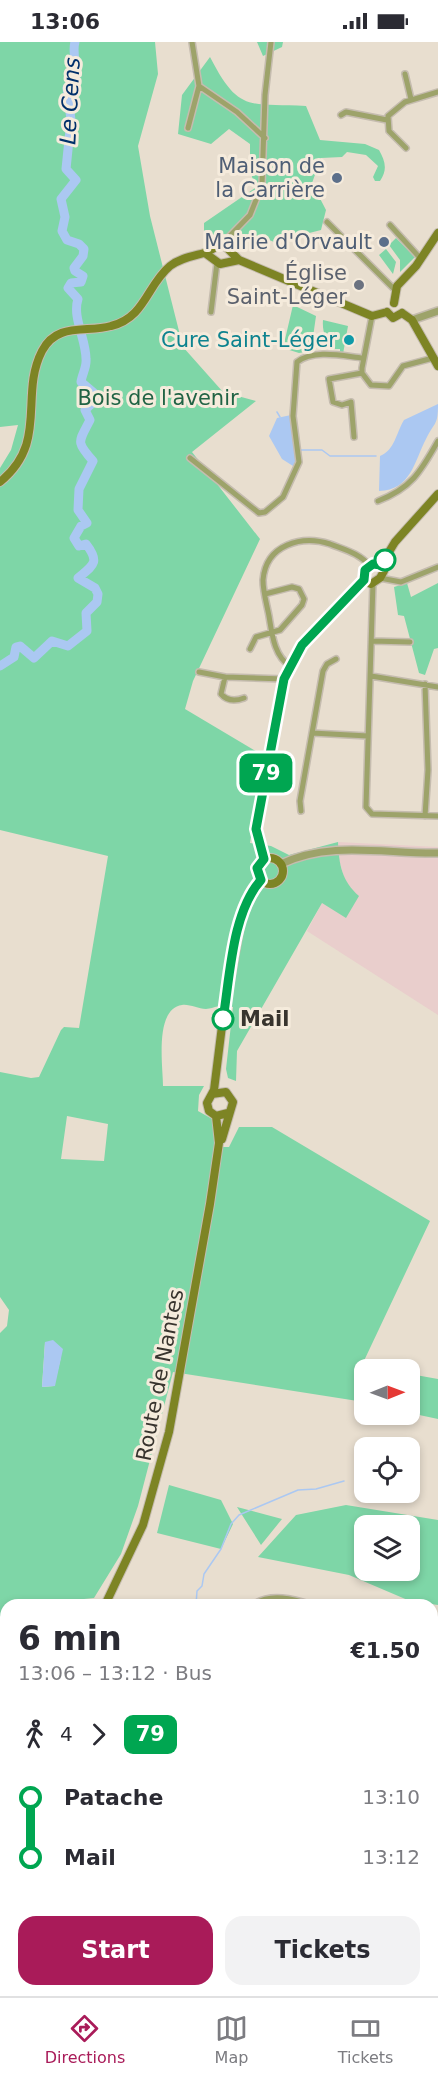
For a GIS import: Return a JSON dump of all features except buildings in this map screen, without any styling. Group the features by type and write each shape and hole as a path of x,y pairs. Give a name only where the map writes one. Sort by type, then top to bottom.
{"main road":[{"path":"394,303 395,290 421,259 438,233"},
{"path":"0,482 17,466 26,445 37,364 41,352 55,335 75,329 110,327 131,317 171,265 219,256 239,260 372,316 387,312"},
{"path":"387,312 389,306 394,303"},
{"path":"394,303 400,306 402,313 412,320 438,366"},
{"path":"387,312 393,318 402,313"},
{"path":"381,565 395,542 438,494"},
{"path":"264,859 256,829 284,679 302,645 364,580 363,575 369,566 377,563 381,565 384,571 377,581 364,580"},
{"path":"264,859 276,859 281,864 283,871 278,881 267,883 261,880 257,868 264,859"},
{"path":"216,1059 225,1092 232,1102 228,1113 216,1116 208,1107 208,1099 212,1094 216,1059 243,909 251,890 261,880"},
{"path":"212,1094 225,1092"},
{"name":"Route de Nantes","path":"108,1599 143,1525 161,1466 176,1399 219,1143 228,1113"},
{"name":"Route de Nantes","path":"216,1116 219,1143"}],"street":[{"path":"188,128 199,86 192,42"},
{"path":"211,312 219,256 230,238 250,215 259,199 264,168 265,95 271,42"},
{"path":"405,74 411,99"},
{"path":"199,86 237,112 265,138"},
{"path":"387,120 395,108 411,99 438,92"},
{"path":"197,96 207,93"},
{"path":"341,115 346,112 387,120"},
{"path":"387,120 392,136 406,148"},
{"path":"327,222 395,290"},
{"path":"390,225 421,259"},
{"path":"412,320 438,311"},
{"path":"372,316 363,358 363,373 371,385 389,386 403,366 433,358"},
{"path":"190,458 246,505 259,513 265,512 283,497 296,473 300,456 293,416 297,362 320,355 363,358"},
{"path":"354,437 351,402 342,405 333,402 329,379 363,373"},
{"path":"378,501 395,496 414,479 422,470 438,441"},
{"path":"290,666 278,652 272,633 264,575 270,561 283,547 301,539 315,540 360,555 369,566"},
{"path":"438,567 401,582 377,581 372,641 366,807 372,814 438,816"},
{"path":"250,650 256,637 272,633 283,627 302,606 304,599 298,589 292,587 265,594"},
{"path":"372,641 410,642"},
{"path":"301,811 300,801 323,671 327,664 336,659"},
{"path":"199,672 225,677 284,679"},
{"path":"371,676 438,687"},
{"path":"225,677 221,694 225,698 238,701 244,698"},
{"path":"425,684 428,759 425,816"},
{"path":"312,733 368,735"},
{"path":"281,864 314,853 333,851 438,853"}],"shaded area":[{"path":"338,842 438,847 438,1015 307,931 322,903 346,884 339,860"}],"green space":[{"name":"Bois de l'avenir","path":"0,42 155,42 158,74 138,146 150,216 183,347 223,392 256,401 192,452 260,539 193,681 185,709 264,756 250,843 271,846 289,855 338,842 342,872 359,896 346,918 322,903 237,1051 236,1081 228,1078 226,1069 233,1007 221,1006 206,1009 182,1005 173,1009 167,1017 162,1040 163,1086 204,1086 199,1095 198,1111 214,1120 216,1147 229,1147 239,1127 272,1127 430,1221 365,1359 354,1359 354,1400 173,1372 138,1506 121,1554 94,1598 84,1599 0,1599 0,1333 7,1326 9,1310 0,1297 0,1072 31,1078 39,1077 61,1030 64,1027 79,1028 108,856 0,830 0,468 11,450 18,425 0,427","holes":["67,1116 108,1124 104,1161 61,1159","45,1342 61,1357 54,1386 42,1387"]},
{"path":"257,42 283,42 282,47 263,56"},
{"path":"210,57 229,88 247,101 258,104 306,106 320,140 365,144 379,150 385,165 380,181 375,181 373,177 378,166 366,155 347,152 342,157 321,158 312,183 326,210 321,230 274,242 260,236 223,234 204,241 204,223 255,188 250,169 250,144 229,129 211,144 178,134 182,95"},
{"path":"396,238 415,257 400,272 400,260 389,245"},
{"path":"386,249 396,262 393,274 379,255"},
{"path":"293,305 316,316 311,351 299,353 283,348"},
{"path":"323,320 348,326 343,354 340,354 340,349 335,349 327,339 323,329"},
{"path":"407,583 411,597 438,583 438,648 434,649 425,675 419,673 404,616 398,615 394,587"},
{"path":"420,1376 438,1379 438,1419 420,1415"},
{"path":"169,1485 221,1500 233,1524 221,1549 157,1533"},
{"path":"346,1505 407,1515 354,1515 354,1577 258,1557 296,1515"},
{"path":"237,1507 282,1519 261,1545"},
{"path":"420,1517 438,1520 438,1599 405,1599 363,1581 420,1581"}],"water":[{"path":"438,404 435,423 410,473 398,486 379,491 380,456 389,450 404,420"},
{"path":"291,415 296,460 293,466 282,459 269,436 277,418"},
{"path":"53,1340 63,1349 55,1386 42,1387 45,1342"}],"waterway":[{"name":"Le Cens","path":"0,666 14,657 16,647 20,646 34,658 52,641 68,646 87,631 86,613 97,602 98,594 95,588 78,578 91,566 94,559 86,544 79,546 74,538 81,526 87,523 78,510 79,489 93,461 83,449 81,437 90,420 85,410 96,400 94,393 81,382 86,365 77,313 78,299 68,288 71,283 81,282 83,276 74,268 83,256 84,249 79,244 67,240 62,231 65,217 61,199 76,180 66,169 71,120 67,88 76,77 75,42"},
{"path":"277,412 280,417"},
{"path":"298,450 322,450 330,456 376,456"},
{"path":"196,1599 204,1574 221,1549 231,1524 239,1515 298,1490 316,1489 344,1481"}],"bus line":[{"name":"79","path":"223,1019 243,909 251,890 261,880 257,868 264,859 256,829 284,679 302,645 364,580 365,570 373,564 381,565 385,560"}],"place":[{"name":"Maison de la Carrière","path":"337,178"},
{"name":"Mairie d'Orvault","path":"384,242"},
{"name":"Église Saint-Léger","path":"359,285"},
{"name":"Cure Saint-Léger","path":"349,340"},
{"name":"Mail","path":"223,1019"}]}
